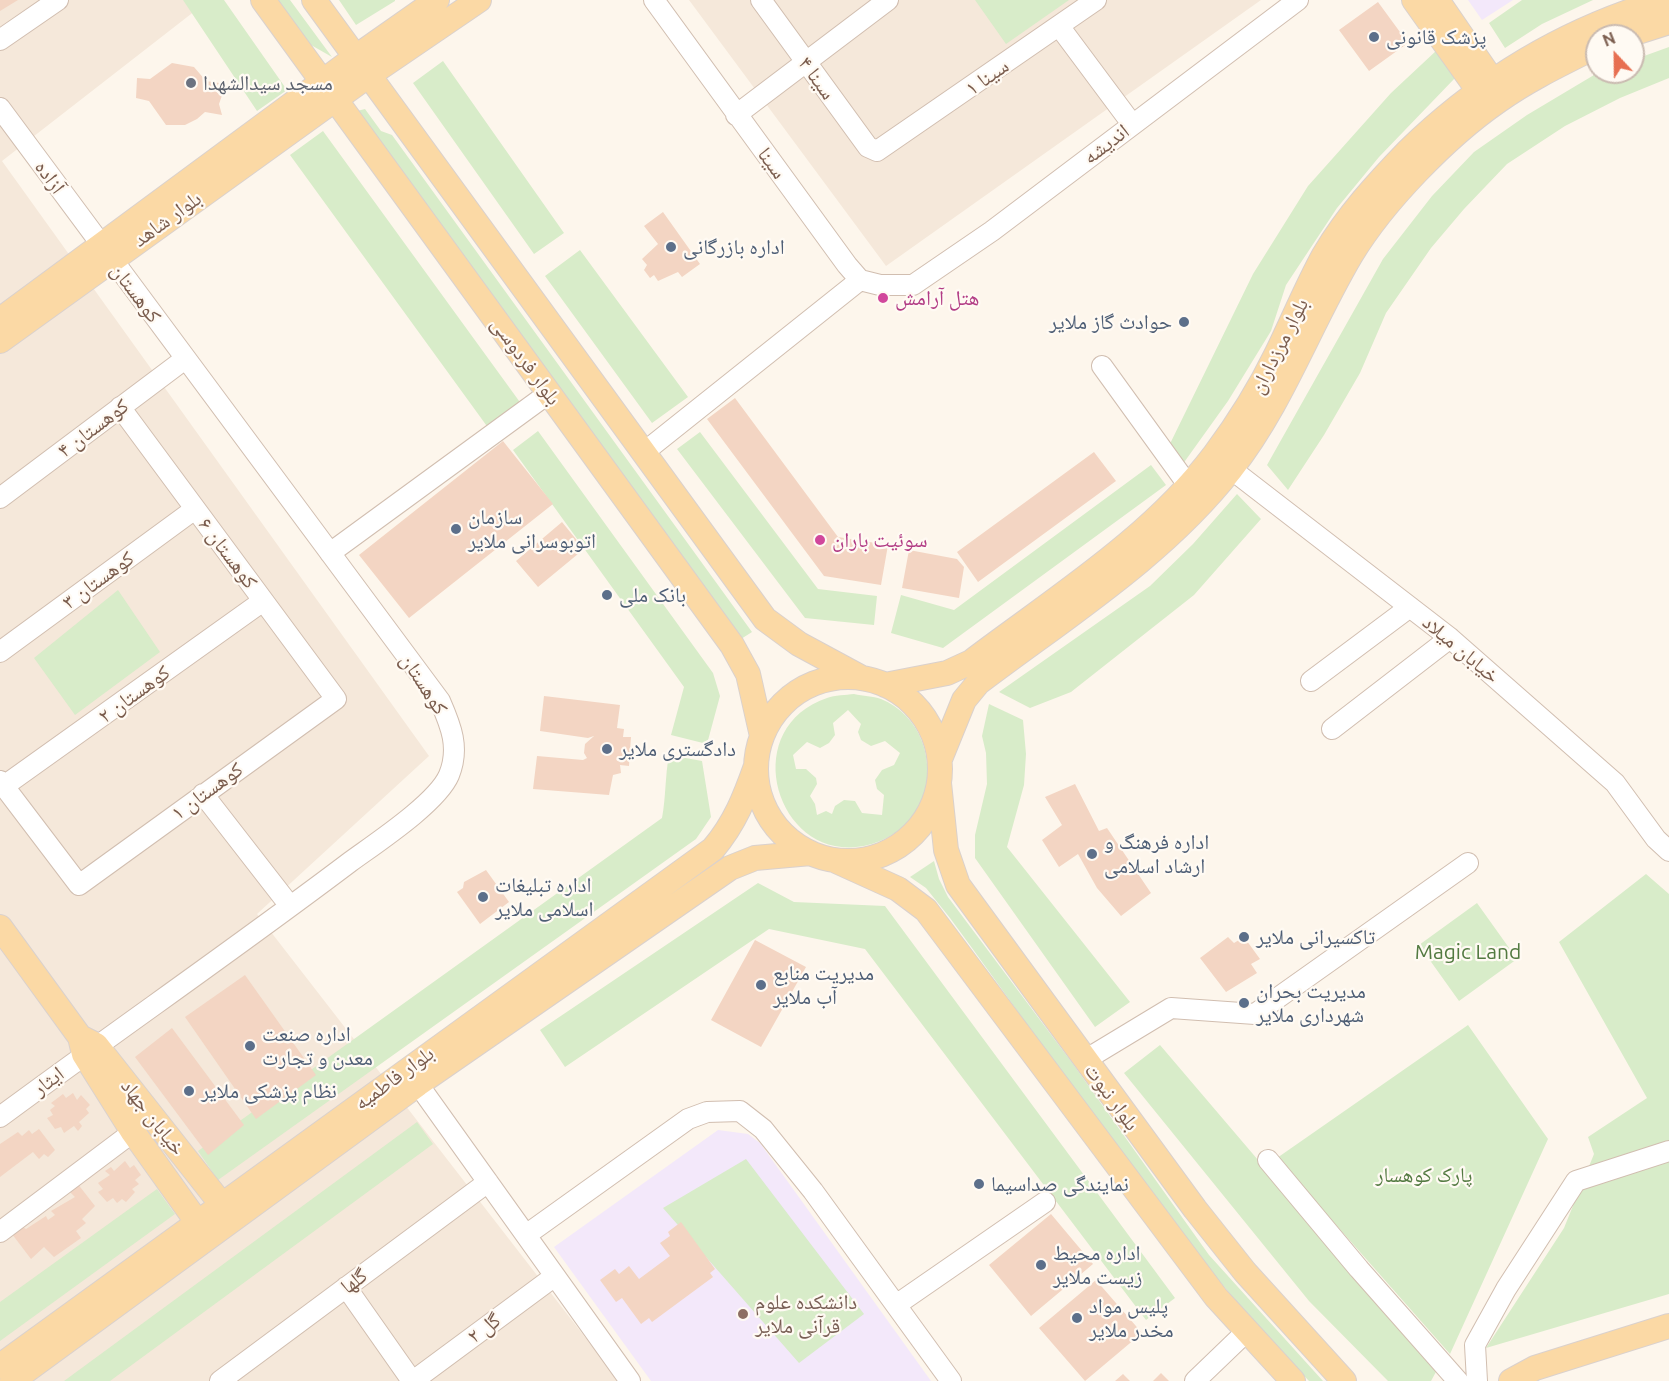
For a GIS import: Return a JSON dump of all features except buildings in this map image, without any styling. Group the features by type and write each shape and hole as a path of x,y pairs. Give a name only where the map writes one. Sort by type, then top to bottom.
{"main road":[{"name":"بلوار فردوسی","path":"263,0 732,645 748,674 762,736"},
{"name":"بلوار فردوسی","path":"314,0 765,619 799,644 873,681"},
{"path":"362,66 437,0"},
{"path":"362,66 479,0"},
{"path":"1414,0 1489,90"},
{"path":"1437,0 1489,90"},
{"name":"بلوار مرزداران","path":"873,681 947,673 971,662 1119,550 1188,485 1214,456 1246,410 1276,355 1325,254 1349,217 1400,160 1489,90 1572,33 1665,0"},
{"path":"1645,30 1669,22"},
{"name":"بلوار مرزداران","path":"940,759 964,700 978,683 1167,537 1231,469 1264,422 1296,365 1324,304 1371,226 1443,148 1489,90 1547,70 1585,52"},
{"name":"بلوار شاهد","path":"0,320 106,252 362,66"},
{"name":"بلوار شاهد","path":"0,341 106,252"},
{"path":"837,678 873,681 906,697 922,714 934,735 940,759 939,783 934,802 924,821 902,843 875,857 854,861 834,860 811,853 792,842 776,827 764,808 757,788 756,766 762,736 774,714 799,692 813,684 837,678"},
{"name":"بلوار فاطمیه","path":"12,1381 228,1211 412,1076 713,849 741,810 756,766"},
{"name":"بلوار نبوت","path":"939,783 946,850 958,885 1085,1060 1231,1254 1344,1381"},
{"name":"بلوار فاطمیه","path":"412,1076 730,868 755,858 811,853"},
{"name":"بلوار نبوت","path":"834,860 898,889 926,910 1216,1297 1293,1381"},
{"name":"خیابان جهاد","path":"0,927 87,1045 228,1211"},
{"name":"خیابان جهاد","path":"87,1045 133,1131 203,1230"},
{"name":"بلوار فاطمیه","path":"0,1366 203,1230"},
{"path":"1511,1381 1537,1375 1669,1326"}],"street":[{"path":"0,40 58,0"},
{"name":"سینا","path":"654,0 736,115 860,280"},
{"name":"سینا ۴","path":"761,0 868,147 877,151"},
{"path":"736,115 888,0"},
{"name":"سینا ۱","path":"877,151 1096,0"},
{"name":"اندیشه","path":"860,280 880,285 913,285 992,231 1298,0"},
{"path":"1059,26 1132,124"},
{"name":"آزاده","path":"0,108 106,252"},
{"name":"کوهستان","path":"87,1045 290,906 430,800 448,776 455,749 452,730 440,701 106,252"},
{"path":"643,453 860,280"},
{"name":"کوهستان ۴","path":"0,498 185,359"},
{"path":"1102,366 1188,485"},
{"path":"330,553 549,393"},
{"name":"کوهستان ۶","path":"120,407 336,699"},
{"name":"خیابان میلاد","path":"1231,469 1450,638 1615,783 1656,839 1669,851"},
{"name":"کوهستان ۳","path":"0,652 195,509"},
{"name":"کوهستان ۲","path":"2,784 264,601"},
{"path":"1311,681 1410,607"},
{"path":"1332,729 1450,638"},
{"name":"کوهستان ۱","path":"2,784 79,885 336,699"},
{"path":"203,794 290,906"},
{"path":"1085,1060 1171,1008 1255,1014 1468,862"},
{"name":"ایثار","path":"0,1117 87,1045"},
{"path":"412,1076 555,1276 620,1377"},
{"path":"526,1235 688,1119 707,1112 740,1111 763,1129 792,1164 951,1381"},
{"path":"0,1232 133,1131"},
{"path":"1477,1381 1475,1345 1506,1289 1576,1181 1669,1151"},
{"path":"1268,1160 1458,1381"},
{"name":"گلها","path":"220,1381 488,1182"},
{"path":"896,1305 1045,1203"},
{"name":"گل ۲","path":"413,1381 555,1276"},
{"path":"346,1287 413,1381"},
{"path":"1195,1381 1246,1331"}],"shaded area":[{"path":"0,0 209,0 2,161 429,756 257,914 619,1381 0,1381"},
{"path":"689,0 1261,0 886,266"},
{"path":"1468,0 1513,0 1482,20"},
{"name":"دانشکده علوم قرآنی ملایر","path":"718,1130 748,1134 760,1143 931,1381 651,1381 554,1247"}],"green space":[{"path":"183,0 224,0 287,90 257,111"},
{"path":"274,0 290,0 332,57 304,41"},
{"path":"339,0 395,0 395,1 356,25"},
{"path":"975,0 1069,0 1006,44"},
{"path":"1522,0 1593,0 1542,24 1505,48 1489,23"},
{"path":"1669,47 1669,78 1620,98 1565,126 1507,164 1431,248 1386,313 1360,373 1324,435 1288,490 1267,465 1383,259 1432,196 1474,152 1527,115 1585,80 1585,84 1645,84 1645,56"},
{"path":"1437,50 1455,78 1379,157 1337,208 1286,285 1271,331 1228,401 1180,468 1165,454 1253,274 1308,186 1391,93"},
{"path":"443,61 564,233 534,254 413,83"},
{"path":"365,109 381,131 392,135 752,632 741,639 357,111"},
{"path":"323,131 522,405 489,429 290,155"},
{"path":"580,250 688,397 652,423 545,276"},
{"path":"538,431 713,673 720,696 707,744 671,735 684,687 513,450"},
{"path":"700,432 818,589 877,596 874,625 805,618 677,449"},
{"path":"1151,465 1166,485 943,648 891,633 901,595 954,610"},
{"path":"1237,494 1261,519 1194,595 1071,692 1030,708 999,692 1150,586 1193,544"},
{"path":"118,590 160,652 75,715 34,658"},
{"path":"854,694 881,699 895,706 906,716 922,740 926,754 927,783 916,812 894,834 880,841 846,847 817,840 795,822 781,796 776,768 781,740 797,715 827,698","holes":["848,710 861,724 858,732 861,740 871,746 885,741 900,753 894,765 882,770 875,780 877,789 884,795 882,815 862,813 855,801 844,800 835,806 832,814 826,811 817,815 815,804 810,796 817,784 816,778 806,769 796,769 793,755 807,742 820,748 829,743 835,735 833,723"]},
{"path":"989,704 1023,720 1026,754 1024,785 1007,847 1130,1002 1095,1027 975,858 975,835 987,784 986,753 982,736"},
{"path":"669,755 702,761 711,817 696,839 218,1180 198,1151 662,818"},
{"path":"934,861 939,879 948,897 1073,1064 1209,1255 1323,1381 1309,1381 1212,1272 1122,1156 950,918 926,888 910,877"},
{"path":"1646,874 1669,894 1669,1294 1486,1348 1564,1228 1594,1154 1588,1137 1647,1098 1559,942"},
{"path":"758,883 794,902 885,906 1175,1298 1146,1320 865,949 769,929 565,1067 540,1030"},
{"name":"Magic Land","path":"1477,903 1517,959 1459,1001 1419,945"},
{"name":"پارک کوهسار","path":"1468,1025 1548,1139 1450,1354 1277,1158"},
{"path":"1160,1045 1437,1370 1431,1381 1388,1381 1309,1301 1124,1073"},
{"path":"417,1122 433,1144 110,1381 64,1381"},
{"path":"746,1159 864,1314 799,1363 663,1208"},
{"path":"157,1189 175,1214 0,1341 0,1302"}],"place":[{"name":"پزشک قانونی","path":"1374,37"},
{"name":"مسجد سیدالشهدا","path":"191,83"},
{"name":"اداره بازرگانی","path":"671,247"},
{"name":"هتل آرامش","path":"883,298"},
{"name":"حوادث گاز ملایر","path":"1184,322"},
{"name":"سازمان اتوبوسرانی ملایر","path":"456,529"},
{"name":"سوئیت باران","path":"820,540"},
{"name":"بانک ملی","path":"607,595"},
{"name":"دادگستری ملایر","path":"607,749"},
{"name":"اداره فرهنگ و ارشاد اسلامی","path":"1092,854"},
{"name":"اداره تبلیغات اسلامی ملایر","path":"483,897"},
{"name":"تاکسیرانی ملایر","path":"1244,937"},
{"name":"مدیریت منابع آب ملایر","path":"761,985"},
{"name":"مدیریت بحران شهرداری ملایر","path":"1244,1003"},
{"name":"اداره صنعت معدن و تجارت","path":"250,1046"},
{"name":"نظام پزشکی ملایر","path":"189,1091"},
{"name":"نمایندگی صداسیما","path":"979,1184"},
{"name":"اداره محیط زیست ملایر","path":"1041,1265"},
{"name":"دانشکده علوم قرآنی ملایر","path":"743,1314"},
{"name":"پلیس مواد مخدر ملایر","path":"1077,1318"}]}
